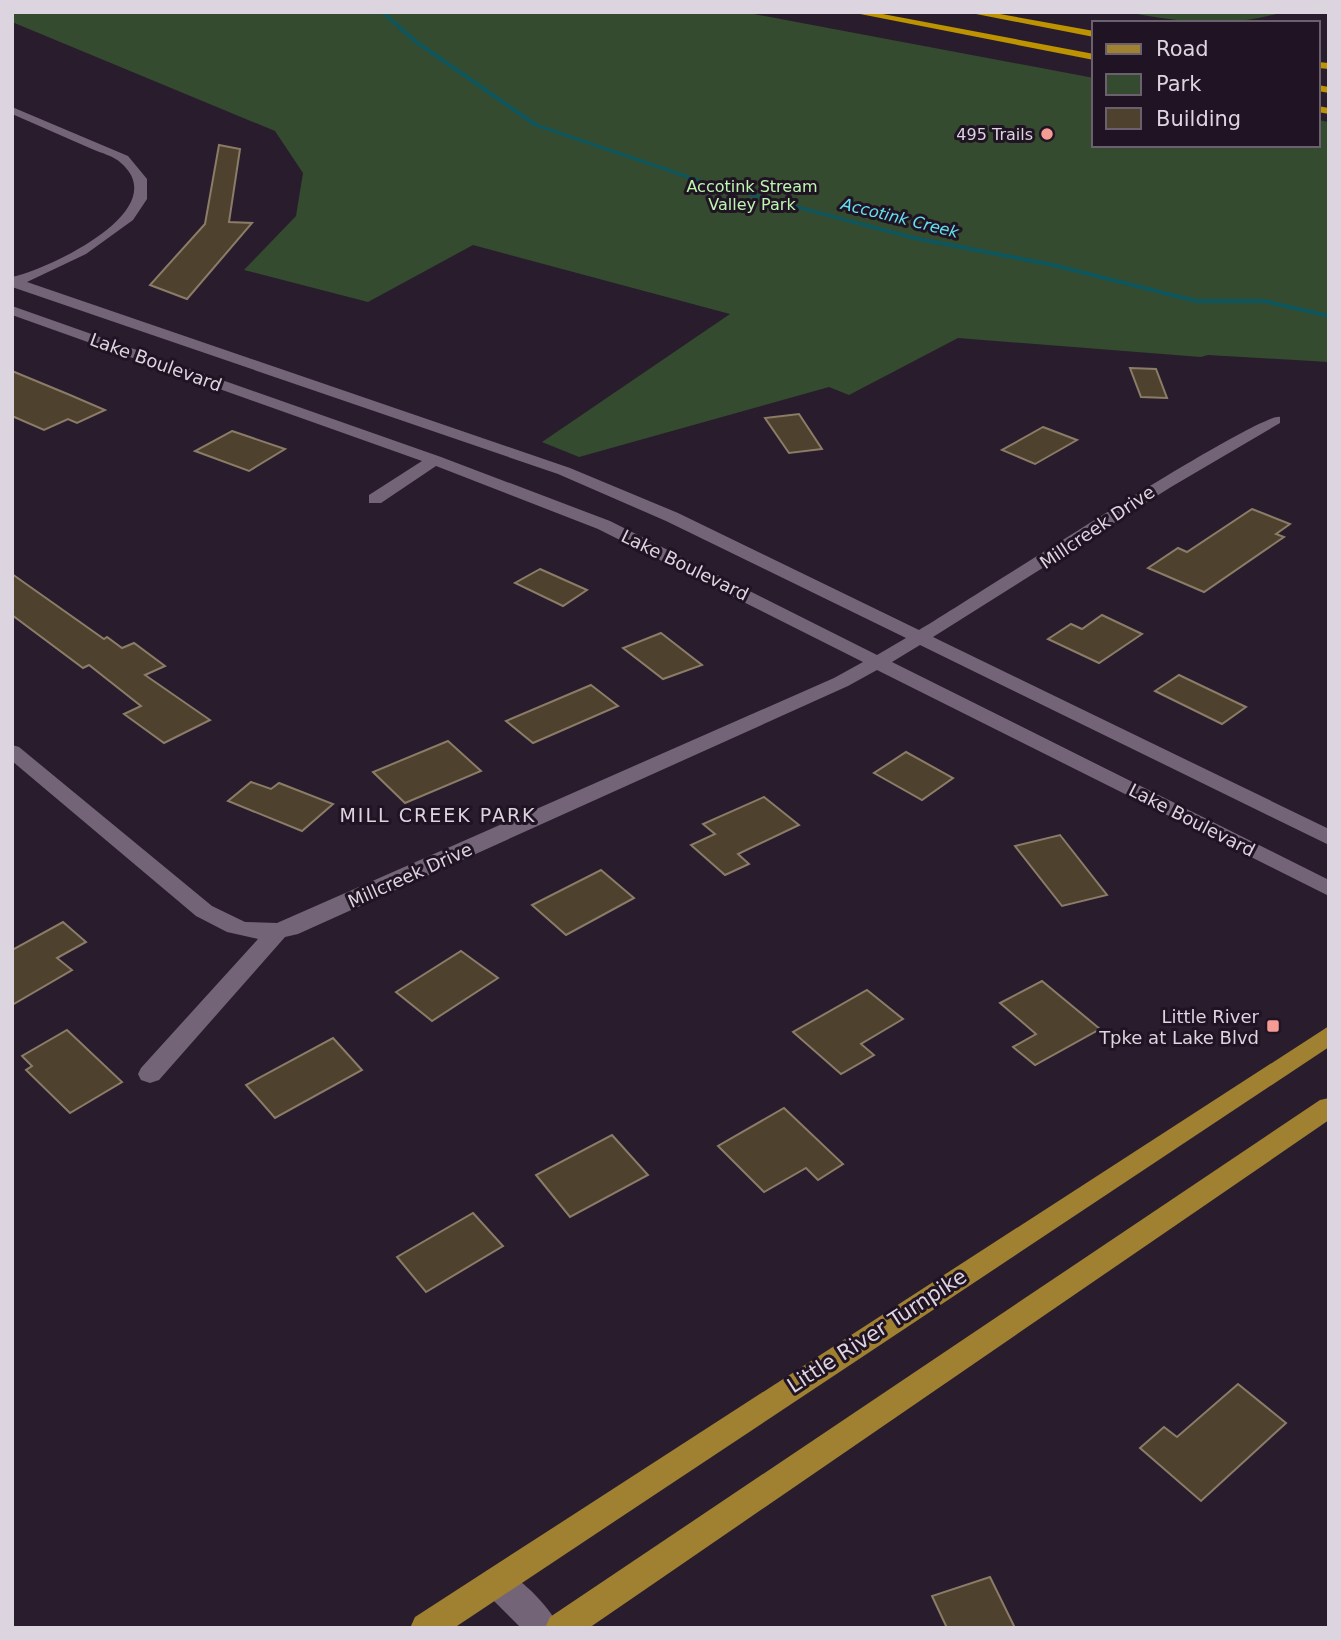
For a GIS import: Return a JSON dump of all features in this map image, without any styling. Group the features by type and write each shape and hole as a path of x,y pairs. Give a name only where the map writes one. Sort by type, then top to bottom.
{"highway":[{"path":"855,12 1092,57"},
{"path":"900,12 1092,47"},
{"path":"971,12 1092,34"},
{"path":"1020,12 1092,25"},
{"path":"925,26 1092,65"}],"main road":[{"name":"Little River Turnpike","path":"426,1628 1329,1035"},
{"path":"561,1628 1329,1107"}],"street":[{"path":"12,110 124,159 138,174 141,185 134,213 117,230 13,282"},
{"name":"Lake Boulevard","path":"13,282 564,471 672,517 1329,838"},
{"name":"Lake Boulevard","path":"12,310 435,460 604,525 1329,889"},
{"path":"110,346 148,328"},
{"name":"Millcreek Drive","path":"12,751 138,853 204,911 226,926 248,933 290,929 633,778 879,662 922,639 1193,464 1275,420"},
{"path":"375,499 435,460"},
{"path":"150,1074 278,931"},
{"path":"497,1582 543,1628"}],"green space":[{"name":"Accotink Stream Valley Park","path":"12,12 743,12 1092,78 1092,147 1320,147 1320,120 1329,122 1329,362 1208,355 1201,357 958,338 849,395 829,387 579,457 542,442 730,314 473,245 368,302 244,270 296,216 303,173 275,131 12,22"},
{"path":"1125,12 1283,12 1243,21 1166,19"}],"building":[{"path":"219,145 240,149 229,222 252,223 187,299 150,285 205,224"},
{"path":"1130,368 1156,369 1167,398 1141,397"},
{"path":"12,371 105,410 77,423 68,419 44,430 12,416"},
{"path":"799,414 822,449 789,453 765,418"},
{"path":"1043,427 1077,440 1035,464 1002,450"},
{"path":"232,431 285,449 249,471 195,451"},
{"path":"1252,509 1290,524 1276,534 1284,537 1204,592 1148,568 1178,548 1187,552"},
{"path":"540,569 587,590 563,606 515,583"},
{"path":"12,574 104,639 107,637 122,648 134,643 165,666 145,675 210,720 164,743 124,714 141,706 89,665 83,668 12,615"},
{"path":"1102,615 1142,634 1099,663 1048,639 1071,624 1082,629"},
{"path":"661,633 702,665 663,679 623,648"},
{"path":"1179,675 1246,707 1222,724 1155,691"},
{"path":"591,685 618,706 533,743 506,721"},
{"path":"448,741 481,771 405,803 373,772"},
{"path":"906,752 953,778 922,800 874,773"},
{"path":"251,782 271,789 279,783 333,804 302,831 228,801"},
{"path":"764,797 799,825 738,854 749,864 725,875 691,845 715,834 703,824"},
{"path":"1060,835 1107,895 1062,906 1015,846"},
{"path":"601,870 634,898 566,935 532,905"},
{"path":"63,922 86,942 57,958 72,970 12,1005 12,950"},
{"path":"461,951 498,978 432,1021 396,992"},
{"path":"1042,981 1100,1029 1035,1065 1013,1047 1036,1034 1000,1003"},
{"path":"867,990 903,1019 861,1044 874,1055 841,1074 793,1032"},
{"path":"67,1030 122,1082 70,1113 26,1070 32,1066 22,1056"},
{"path":"333,1038 362,1070 275,1118 246,1085"},
{"path":"784,1108 843,1164 818,1180 806,1168 764,1192 718,1146"},
{"path":"612,1135 648,1175 570,1217 536,1175"},
{"path":"473,1213 503,1246 426,1292 397,1257"},
{"path":"1238,1384 1286,1423 1201,1501 1140,1448 1164,1427 1177,1437"},
{"path":"990,1577 1015,1628 947,1628 932,1596"}],"waterway":[{"name":"Accotink Creek","path":"382,12 415,41 536,125 703,182 914,238 1053,265 1196,301 1264,301 1329,316"}],"place":[{"name":"495 Trails","path":"1047,134"},
{"name":"Little River Tpke at Lake Blvd","path":"1273,1026"}],"district":[{"name":"MILL CREEK PARK","path":"438,815"}]}
